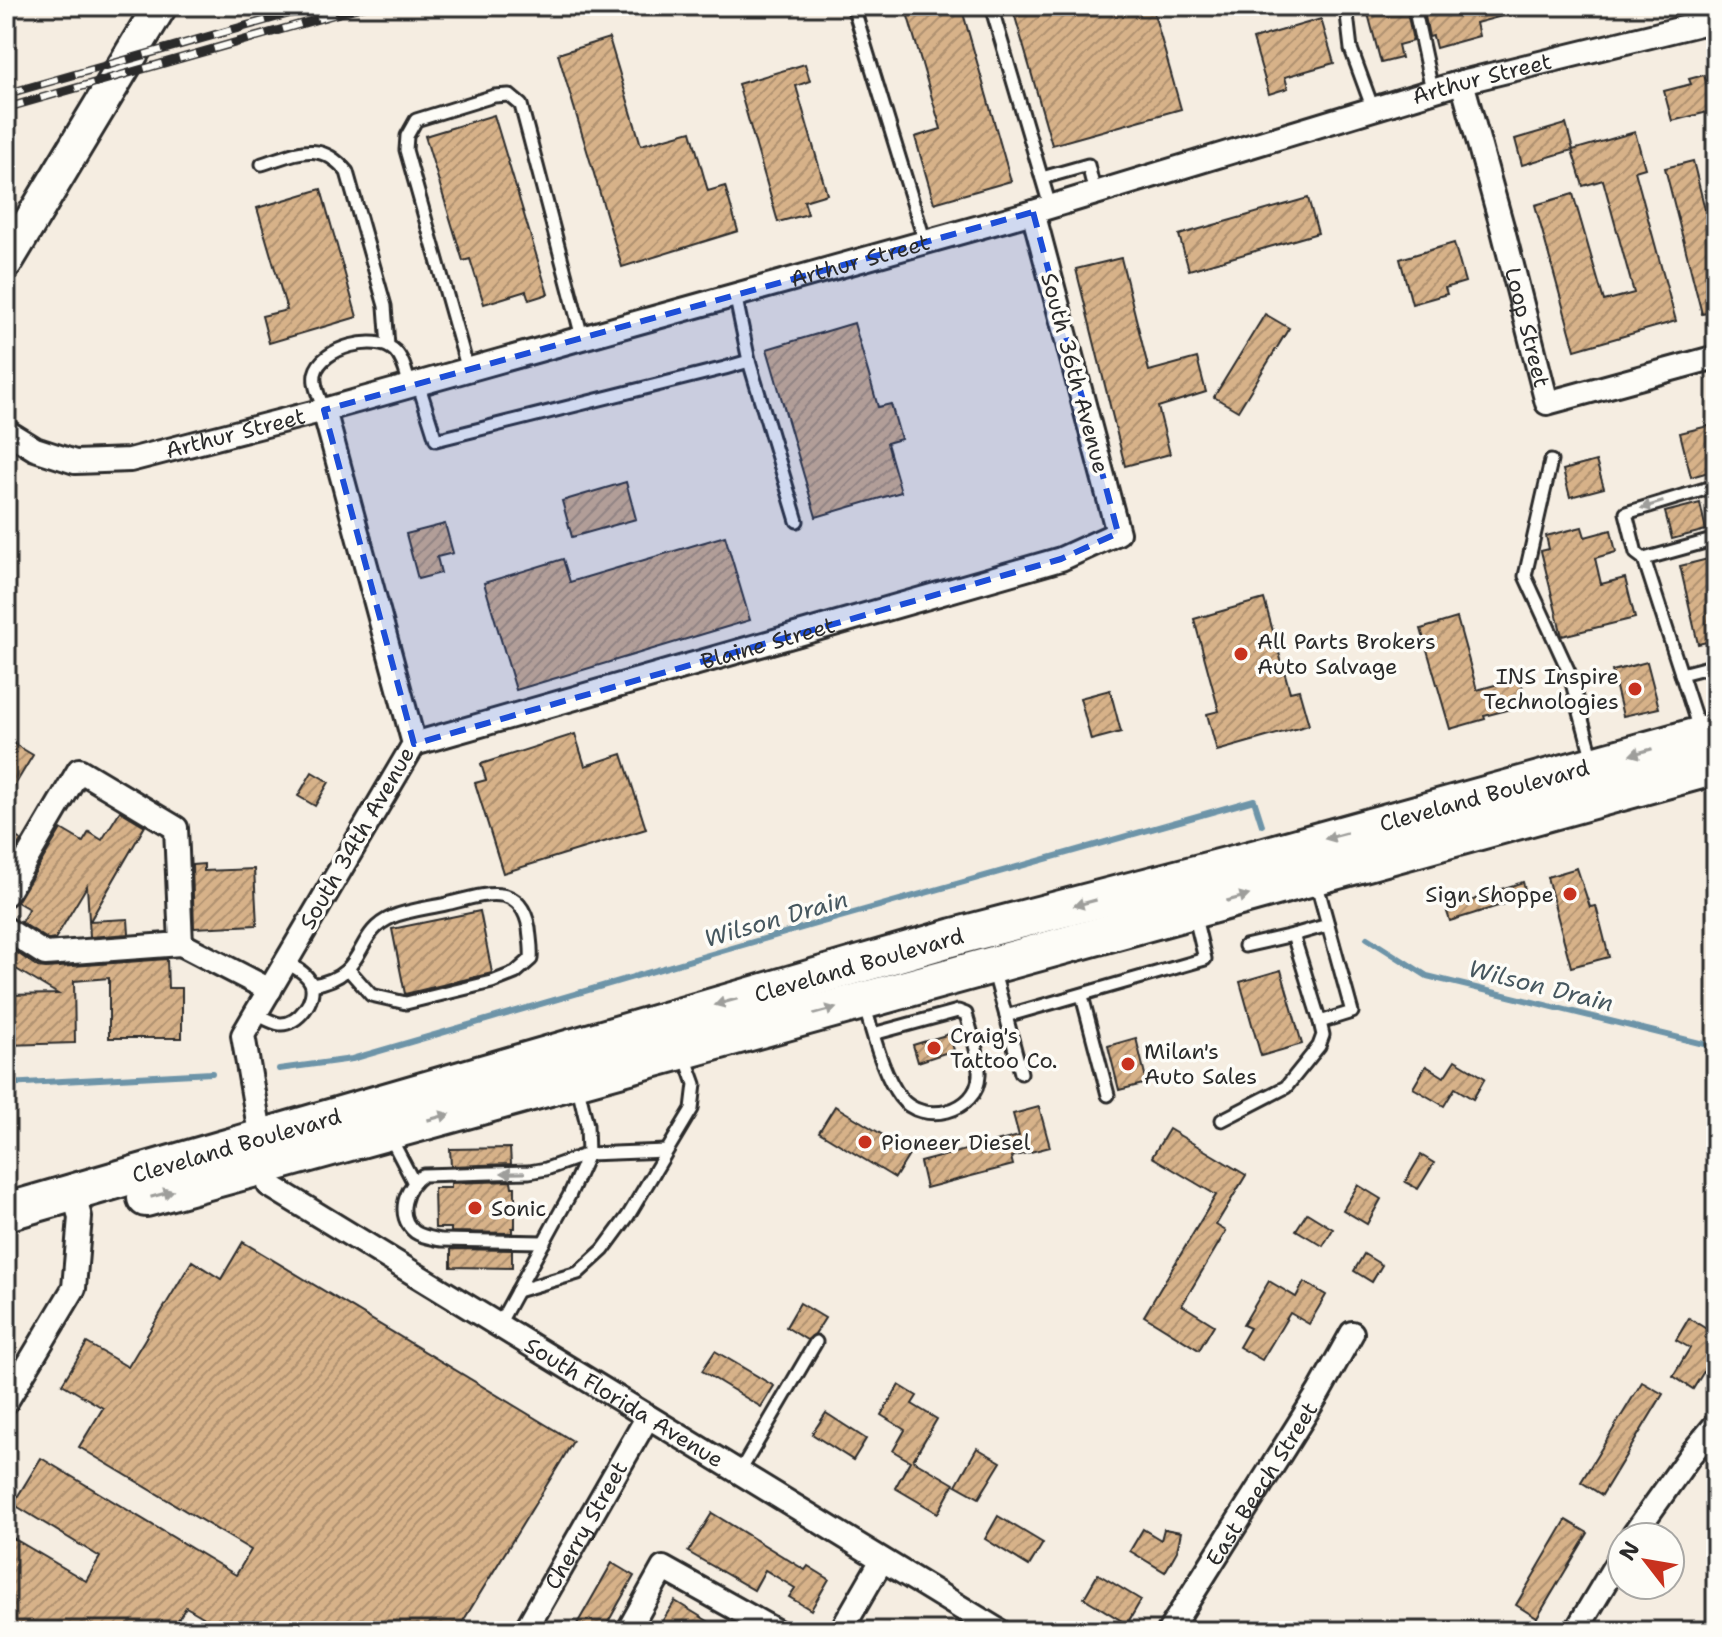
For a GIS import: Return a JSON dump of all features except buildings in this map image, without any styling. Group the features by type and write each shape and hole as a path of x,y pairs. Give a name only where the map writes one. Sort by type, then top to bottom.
{"main road":[{"path":"6,262 160,6"},
{"name":"Cleveland Boulevard","path":"6,1238 77,1205 678,1033 954,937 1595,765 1711,744"},
{"name":"Cleveland Boulevard","path":"678,1033 863,1000 1315,877 1711,744"},
{"name":"Cleveland Boulevard","path":"6,1212 77,1205"}],"street":[{"name":"Arthur Street","path":"6,431 35,449 75,462 130,460 324,410 1042,209 1432,90 1716,20"},
{"name":"Loop Street","path":"1462,82 1547,403 1716,357"},
{"name":"South 36th Avenue","path":"1042,209 1118,533"},
{"name":"South 34th Avenue","path":"262,1151 243,1035 414,744 324,410"},
{"name":"Blaine Street","path":"414,744 1061,559 1118,533"},
{"path":"6,894 79,770 176,828 181,944"},
{"path":"6,929 45,954 181,944 270,990"},
{"name":"South Florida Avenue","path":"262,1151 269,1185 999,1631"},
{"path":"6,1402 74,1288 77,1205"},
{"name":"East Beech Street","path":"1169,1631 1319,1392 1352,1333"},
{"name":"Cherry Street","path":"525,1631 647,1418"},
{"path":"1643,1521 1716,1424"},
{"path":"841,1631 882,1560"},
{"path":"628,1631 663,1568 776,1631"},
{"path":"1576,1631 1606,1581"}],"lane":[{"path":"853,6 925,242"},
{"path":"991,6 1042,178 1042,209"},
{"path":"1346,6 1351,49 1373,109"},
{"path":"1414,6 1432,90"},
{"path":"468,370 406,150 407,136 416,120 494,96 509,95 521,105 582,337"},
{"path":"262,164 302,152 319,151 335,158 347,172 385,306 388,346"},
{"path":"1042,178 1088,165 1095,193"},
{"path":"735,294 749,361 797,521"},
{"path":"324,410 315,376 322,360 338,350 368,343 378,342 388,346 401,359 436,440 749,361"},
{"path":"1551,461 1525,576 1569,672 1595,765"},
{"path":"1711,744 1681,674 1644,559 1636,553 1626,513 1712,487 1716,502"},
{"path":"1644,559 1716,539"},
{"path":"1681,674 1716,665"},
{"path":"1315,877 1352,1012 1320,1022"},
{"path":"312,985 332,982 349,970 374,930 391,917 487,894 504,895 519,902 526,913 531,959 515,973 492,982 406,1003 371,995 349,970"},
{"path":"1006,1016 1205,959 1193,910"},
{"path":"1245,946 1328,925"},
{"path":"1222,1120 1286,1087 1319,1046 1323,1035 1320,1022 1293,935"},
{"path":"256,1014 283,1024 302,1013 311,997 312,985 302,972 286,962"},
{"path":"992,965 1021,1073"},
{"path":"1082,996 1108,1095"},
{"path":"863,1000 878,1052 900,1097 912,1109 931,1113 957,1108 972,1098 979,1076 966,1014 958,1011 873,1034"},
{"path":"517,1291 578,1273 595,1258 628,1216 692,1109 695,1084 678,1033"},
{"path":"498,1327 588,1154 587,1125 571,1063"},
{"path":"383,1117 413,1181"},
{"path":"544,1242 426,1237 413,1231 406,1219 405,1195 413,1181 423,1175 529,1172 588,1154 666,1151"},
{"path":"739,1473 816,1342"}],"highlighted area":[{"path":"1033,212 1118,533 1061,559 414,744 324,410"}],"waterway":[{"name":"Wilson Drain","path":"279,1069 352,1059 1254,800 1262,825"},
{"name":"Wilson Drain","path":"1367,938 1427,976 1716,1047"},
{"name":"Wilson Drain","path":"6,1084 212,1073"}],"railway":[{"path":"6,94 316,6"},
{"path":"6,108 364,6"}],"place":[{"name":"All Parts Brokers Auto Salvage","path":"1241,654"},
{"name":"INS Inspire Technologies","path":"1635,689"},
{"name":"Sign Shoppe","path":"1570,894"},
{"name":"Craig's Tattoo Co.","path":"934,1048"},
{"name":"Milan's Auto Sales","path":"1128,1064"},
{"name":"Pioneer Diesel","path":"865,1142"},
{"name":"Sonic","path":"475,1208"}]}
